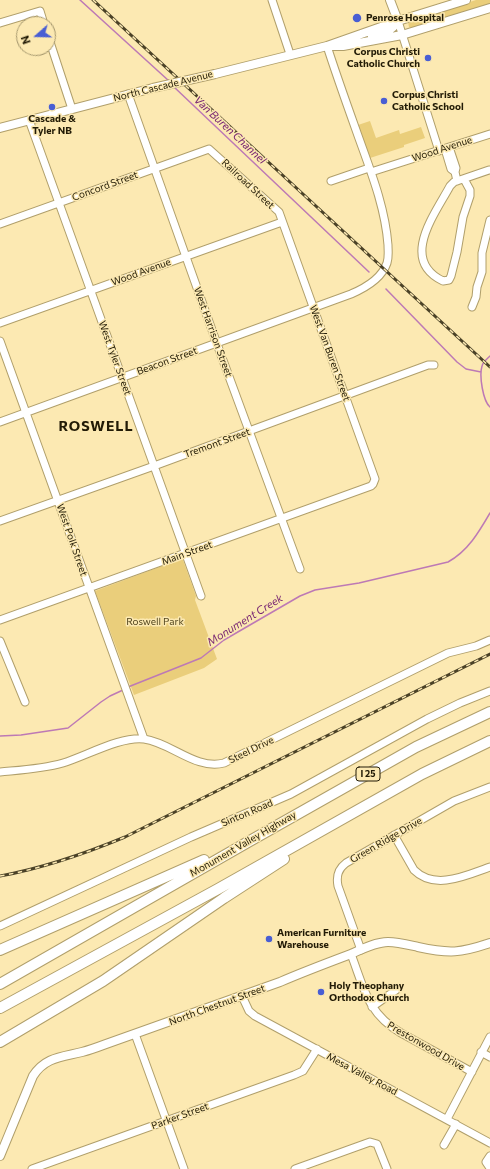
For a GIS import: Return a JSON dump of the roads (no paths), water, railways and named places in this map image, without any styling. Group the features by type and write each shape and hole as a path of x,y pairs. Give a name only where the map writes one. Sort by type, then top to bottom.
{"highway":[{"name":"Monument Valley Highway","path":"0,984 416,747 490,712"},
{"name":"I 25","path":"0,1008 211,893 422,774 490,741"},
{"path":"0,1042 103,981 281,861 328,827"},
{"path":"0,950 248,842"}],"main road":[{"path":"356,44 389,31 395,26 398,21 390,0"},
{"name":"North Cascade Avenue","path":"0,128 128,94 327,46 398,21 466,0"},
{"name":"North Cascade Avenue","path":"327,46 343,46 402,35 490,8"},
{"name":"North Chestnut Street","path":"0,1156 31,1080 40,1068 57,1057 90,1050 242,996 360,950 389,942 450,953 490,945"}],"street":[{"path":"272,0 290,54"},
{"path":"22,16 40,10 42,16"},
{"path":"0,23 16,18"},
{"path":"398,21 444,149 456,168 455,172 461,180 470,190 469,201 463,217 451,276 446,281 443,281 427,268 423,258 421,246 424,233 450,186 454,182 461,180 490,170"},
{"path":"327,46 370,170"},
{"path":"55,56 72,109"},
{"name":"West Harrison Street","path":"128,94 217,344 300,569"},
{"name":"West Tyler Street","path":"29,120 185,554 202,596"},
{"name":"Wood Avenue","path":"331,181 444,149 490,134"},
{"name":"Concord Street","path":"0,224 209,149"},
{"name":"Railroad Street","path":"209,149 279,212 282,222"},
{"name":"Beacon Street","path":"0,422 217,344 351,294 365,287 381,274 388,258 384,218 370,170"},
{"path":"472,307 476,297 482,266 482,253 490,220"},
{"name":"Wood Avenue","path":"0,323 282,222"},
{"name":"West Van Buren Street","path":"282,222 375,479 373,484"},
{"path":"482,266 490,266"},
{"name":"West Polk Street","path":"0,341 27,412 144,739"},
{"name":"Tremont Street","path":"0,521 249,432 428,365 434,365"},
{"name":"Main Street","path":"0,620 281,519 373,484"},
{"name":"Steel Drive","path":"0,772 35,769 54,765 120,743 144,739 166,746 203,763 213,765 224,763 448,653 476,646 490,640"},
{"path":"0,641 25,702"},
{"name":"Sinton Road","path":"0,926 186,840 291,794 427,719 456,705 490,692"},
{"name":"Green Ridge Drive","path":"360,950 338,886 338,873 340,869 346,862 454,801 490,787"},
{"path":"394,835 414,870 418,874 427,878 453,880 490,867"},
{"name":"Prestonwood Drive","path":"351,954 366,996 379,1017 392,1028 472,1072"},
{"path":"372,1007 396,990"},
{"name":"Mesa Valley Road","path":"242,996 249,1011 255,1016 490,1143"},
{"path":"135,1034 184,1169"},
{"path":"447,1119 490,1037"},
{"name":"Parker Street","path":"32,1169 294,1076 303,1071 317,1049"},
{"path":"481,1052 490,1057"},
{"path":"444,1145 456,1124"},
{"path":"295,1169 373,1142 379,1147 387,1169"},
{"path":"490,1156 486,1162 490,1168"}],"waterway":[{"name":"Van Buren Channel","path":"80,0 169,81"},
{"name":"Van Buren Channel","path":"174,87 369,272"},
{"name":"Van Buren Channel","path":"386,289 457,362 466,369 481,372"},
{"name":"Monument Creek","path":"490,356 485,361 481,370 482,388 485,399 490,407"},
{"name":"Monument Creek","path":"128,687 201,658 224,640 300,596 315,590 359,583 448,562 467,547 490,513"},
{"name":"Monument Creek","path":"0,736 21,735 68,728 101,702 123,690"}],"railway":[{"path":"93,0 490,367"},
{"path":"0,876 64,860 125,837 490,654"}],"place":[{"name":"Penrose Hospital","path":"357,18"},
{"name":"Corpus Christi Catholic Church","path":"428,58"},
{"name":"Corpus Christi Catholic School","path":"384,101"},
{"name":"Cascade & Tyler NB","path":"52,107"},
{"name":"American Furniture Warehouse","path":"269,939"},
{"name":"Holy Theophany Orthodox Church","path":"321,992"}],"district":[{"name":"ROSWELL","path":"96,426"}],"park label":[{"name":"Roswell Park","path":"155,622"}]}
